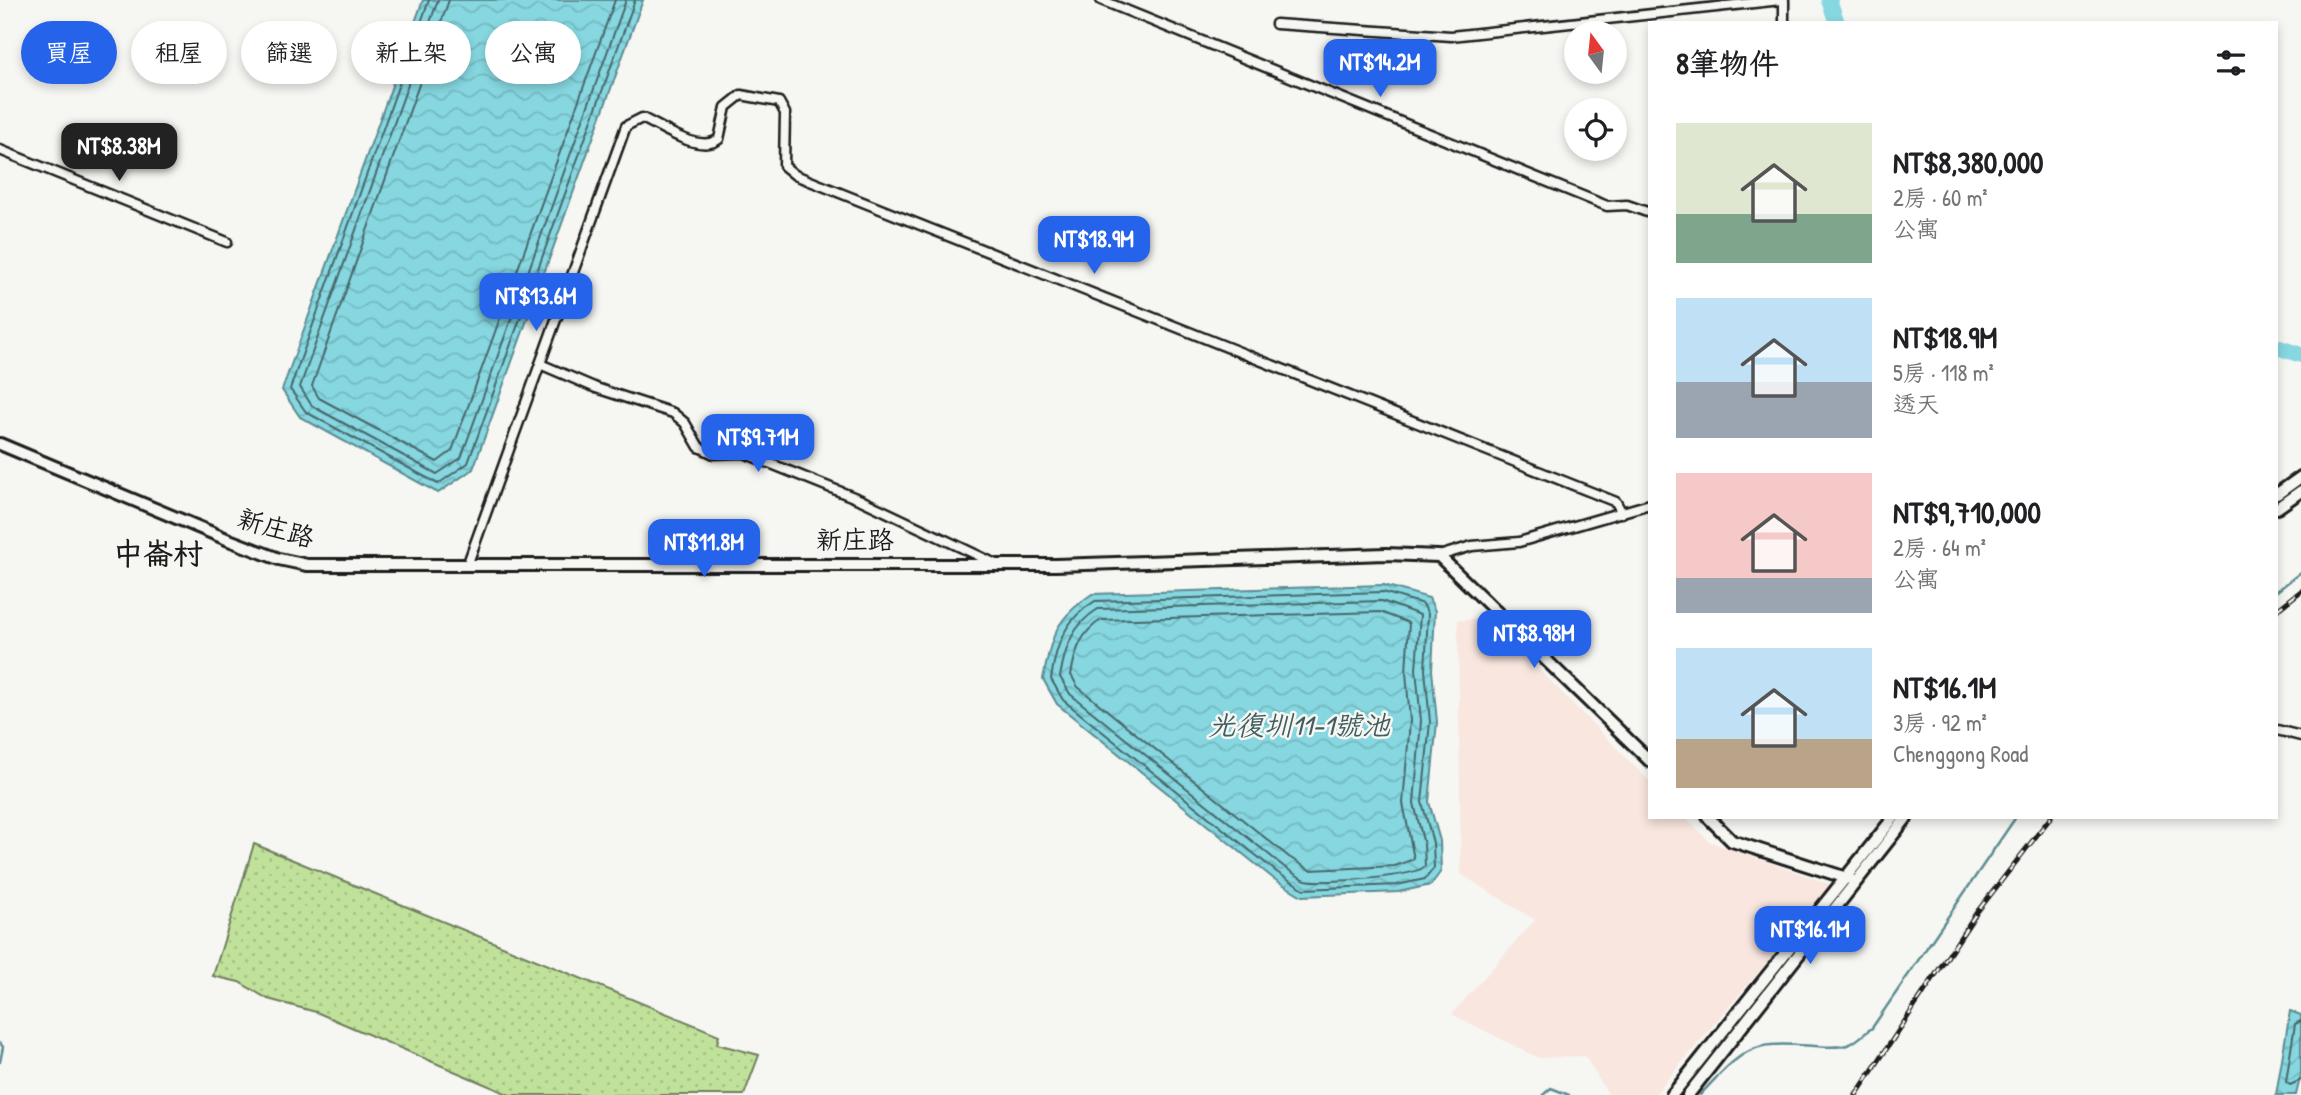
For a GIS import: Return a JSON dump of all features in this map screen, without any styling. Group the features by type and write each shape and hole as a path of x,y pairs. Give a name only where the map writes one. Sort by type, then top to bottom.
{"street":[{"path":"1101,0 1607,206 1627,205 1648,212"},
{"path":"1276,24 1451,36 1782,0 1784,21"},
{"path":"468,563 626,126 642,118 701,144 713,144 719,139 726,107 741,95 779,102 785,113 784,166 795,175 1616,502 1622,513"},
{"path":"0,150 227,242"},
{"path":"540,364 596,388 673,413 685,423 699,447 714,454 744,453 861,500 996,564"},
{"name":"新庄路","path":"0,444 279,558 307,565 1056,565 1385,554 1439,556"},
{"path":"2278,493 2301,477"},
{"path":"2278,507 2301,491"},
{"path":"1648,505 1519,542 1472,546 1439,556 1648,759"},
{"path":"2278,730 2301,736"},
{"path":"1710,819 1732,841 1850,879"},
{"path":"1688,1095 1893,819"},
{"path":"1672,1095 1850,879 1905,819"}],"shaded area":[{"path":"1489,619 1648,780 1648,819 1687,819 1710,842 1832,885 1655,1094 1609,1095 1585,1056 1539,1058 1452,1014 1535,920 1461,874 1458,620"}],"green space":[{"path":"254,844 719,1035 717,1044 759,1055 744,1095 510,1095 316,1012 268,999 239,982 213,976"}],"water":[{"path":"423,0 643,0 473,469 438,493 300,417 282,390 393,84 471,84 471,21 415,21"},
{"name":"光復圳11-1號池","path":"1384,585 1429,598 1435,611 1432,670 1437,722 1429,802 1440,841 1441,871 1431,885 1398,892 1302,896 1274,879 1057,704 1043,679 1052,640 1062,621 1092,594"},
{"path":"2290,1011 2301,1015 2301,1074 2296,1095 2276,1095"}],"waterway":[{"path":"1829,0 1836,21"},
{"path":"2278,347 2301,355"},
{"path":"2278,590 2301,572"},
{"path":"1700,1095 1728,1066 1754,1049 1785,1044 1842,1046 1853,1043 1872,1028 2015,819"},
{"path":"0,1043 3,1047 0,1062"},
{"path":"1543,1095 1551,1088 1569,1095"}],"railway":[{"path":"2278,609 2301,591"},
{"path":"1856,1095 1977,912 2049,819"}],"district":[{"name":"中崙村","path":"158,554"}]}
